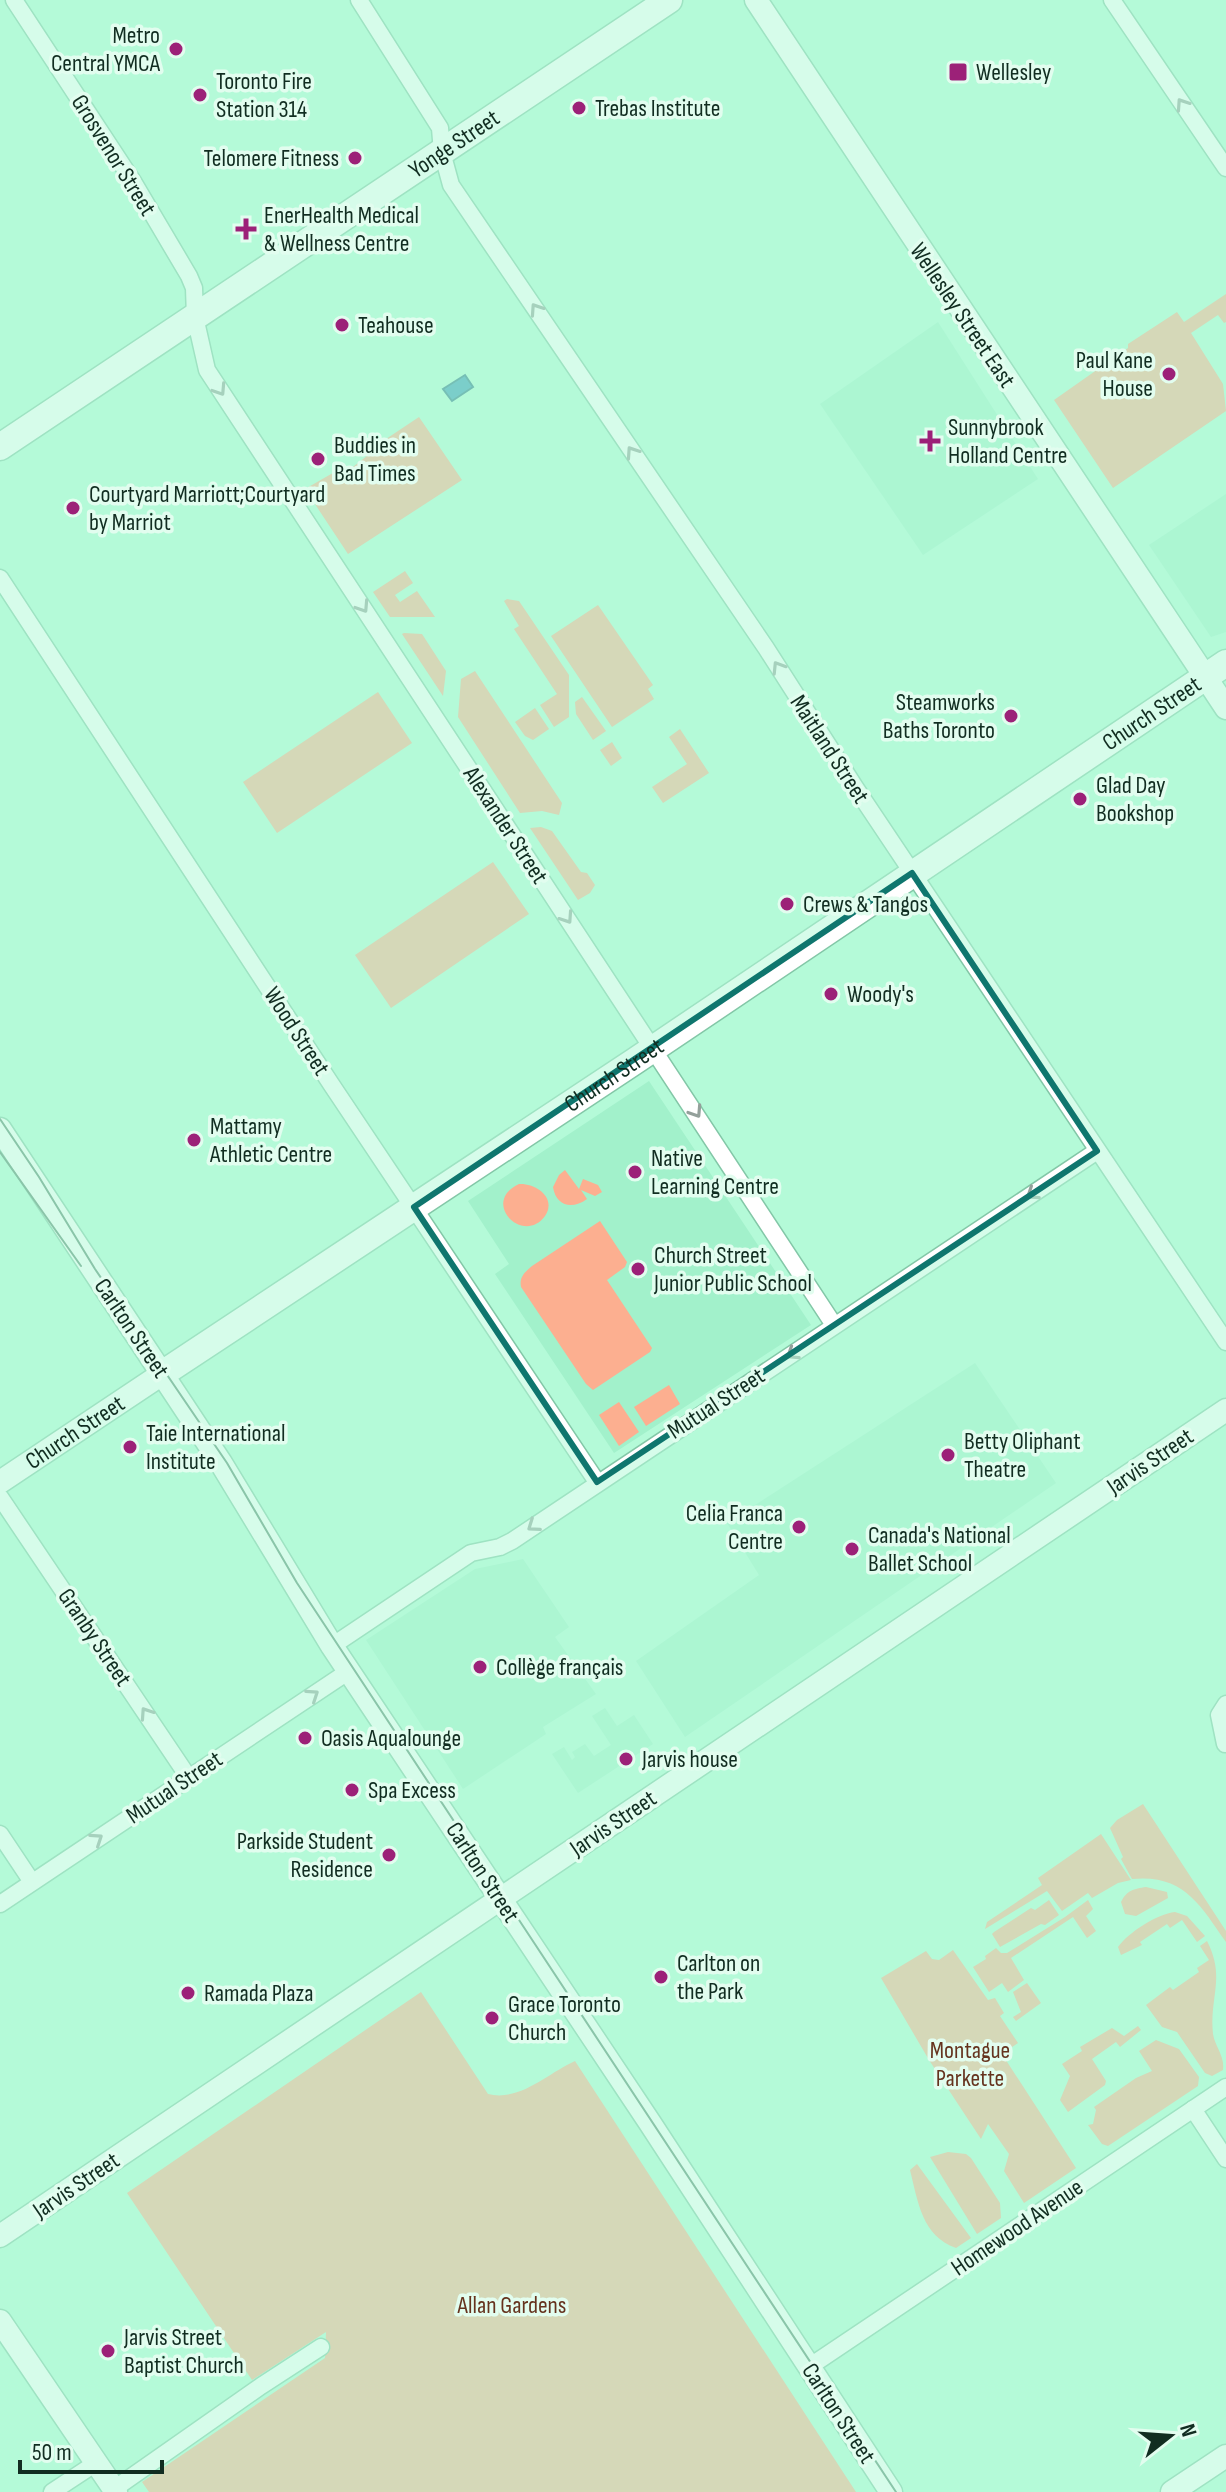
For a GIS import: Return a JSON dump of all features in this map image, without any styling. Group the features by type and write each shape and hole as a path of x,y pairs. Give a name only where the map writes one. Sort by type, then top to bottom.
{"main road":[{"name":"Yonge Street","path":"0,447 669,0"},
{"name":"Wellesley Street East","path":"756,0 1215,670 1226,708"},
{"name":"Church Street","path":"0,1482 1215,670"},
{"name":"Carlton Street","path":"0,1129 221,1463 332,1646 891,2492"},
{"name":"Jarvis Street","path":"0,2236 1226,1410"},
{"path":"0,2321 115,2490"},
{"path":"1172,2492 1226,2456"}],"street":[{"name":"Grosvenor Street","path":"14,0 134,183 189,276 194,288 195,317"},
{"name":"Maitland Street","path":"359,0 440,128 442,152 451,185 766,648 912,873 1226,1342"},
{"path":"1112,0 1226,168"},
{"name":"Alexander Street","path":"195,317 207,370 834,1325"},
{"name":"Wood Street","path":"0,578 597,1482"},
{"name":"Mutual Street","path":"332,1646 471,1553 506,1544 1097,1151"},
{"name":"Granby Street","path":"0,1497 189,1778"},
{"name":"Mutual Street","path":"0,1904 349,1671"},
{"path":"1225,1744 1219,1715 1226,1704"},
{"path":"0,1834 32,1882"},
{"name":"Homewood Avenue","path":"809,2367 1226,2087"},
{"path":"1193,2109 1226,2159"},
{"path":"115,2490 321,2347"},
{"path":"52,2492 96,2463"}],"highlighted area":[{"path":"912,873 1097,1151 597,1482 414,1207"}],"shaded area":[{"name":"Sunnybrook Holland Centre","path":"938,322 1038,479 923,555 820,404"},
{"path":"1226,494 1226,632 1211,637 1149,545"},
{"name":"Church Street Junior Public School","path":"649,1081 811,1325 614,1453 495,1274 509,1264 468,1201"},
{"name":"Canada's National Ballet School","path":"975,1363 1056,1483 685,1737 636,1661 759,1575 727,1523"},
{"name":"Collège français","path":"523,1559 569,1627 555,1637 596,1694 543,1727 546,1734 463,1789 366,1640 475,1569"},
{"path":"605,1708 617,1726 634,1715 653,1744 578,1793 552,1754 564,1747 572,1760 575,1757 572,1752 585,1744 594,1756 611,1745 592,1716"}],"green space":[{"path":"1226,294 1226,322 1218,315 1191,333 1223,384 1226,411 1113,488 1054,400 1128,348 1128,344 1177,312 1184,322"},
{"path":"419,417 462,480 348,554 305,489 345,466 349,470 372,452 371,449"},
{"path":"405,571 413,583 395,595 400,602 417,591 435,617 390,617 373,592"},
{"path":"504,601 519,601 569,675 569,717 554,727 540,705 557,694 514,629 519,626"},
{"path":"598,605 653,685 648,689 654,699 612,727 551,636"},
{"path":"402,634 422,634 446,671 443,696"},
{"path":"475,671 562,803 559,815 542,811 520,813 458,717 461,679"},
{"path":"378,692 412,743 277,833 243,782"},
{"path":"582,697 606,731 593,740 576,714 575,702"},
{"path":"535,708 549,729 533,740 525,736 515,722"},
{"path":"680,729 709,773 663,803 652,787 687,764 669,737"},
{"path":"612,742 622,758 611,766 600,750"},
{"path":"541,827 552,831 581,872 587,873 595,885 590,893 578,900 530,828"},
{"path":"493,862 529,914 391,1008 355,955"},
{"path":"565,1170 579,1189 583,1179 598,1185 602,1192 595,1196 581,1190 587,1199 570,1205 561,1202 553,1187"},
{"path":"519,1184 538,1189 547,1198 548,1209 536,1224 517,1224 504,1210 508,1192"},
{"path":"600,1221 627,1262 607,1280 652,1348 593,1390 521,1287 521,1280 532,1266"},
{"path":"669,1385 680,1404 646,1426 634,1407"},
{"path":"619,1402 639,1432 619,1446 599,1415"},
{"path":"1143,1804 1226,1931 1226,1942 1199,1904 1178,1887 1150,1879 1132,1879 1110,1828"},
{"path":"1101,1834 1131,1880 1118,1883 1092,1898 1088,1893 1062,1911 1047,1891 985,1929 987,1922 1042,1885 1038,1878"},
{"path":"1146,1887 1167,1892 1168,1898 1136,1916 1125,1914 1121,1902 1123,1898 1131,1891"},
{"path":"1049,1900 1059,1915 1000,1947 992,1934 994,1932"},
{"path":"1088,1900 1093,1909 1086,1916 1096,1931 1087,1938 1073,1917 1011,1958 1024,1980 1008,1992 1002,1983 989,1992 973,1967 996,1948 1001,1953 1007,1953"},
{"path":"1175,1912 1187,1916 1205,1936 1197,1942 1182,1920 1170,1928 1167,1924 1140,1942 1142,1945 1121,1955 1118,1947 1129,1935 1152,1920"},
{"path":"1207,1941 1213,1954 1216,1977 1213,2034 1223,2065 1223,2070 1212,2076 1205,2073 1177,2032 1162,2027 1146,2005 1170,1987 1173,1990 1199,1972 1197,1968 1209,1960 1200,1946"},
{"name":"Montague Parkette","path":"953,1950 988,2000 995,1998 1004,2013 1000,2016 1018,2043 1002,2054 1076,2168 1024,2203 1004,2171 1009,2154 988,2124 981,2139 929,2060 881,1978 926,1951 932,1959 939,1960"},
{"path":"1027,1983 1041,2003 1016,2021 1013,2017 1021,2012 1013,1992"},
{"name":"Allan Gardens","path":"421,1992 488,2094 511,2094 522,2090 575,2061 856,2492 149,2492 142,2482 325,2358 326,2332 252,2380 127,2193"},
{"path":"1138,2026 1141,2030 1120,2047 1116,2042 1092,2059 1106,2081 1105,2085 1068,2112 1060,2100 1070,2076 1062,2064 1082,2051 1080,2047 1112,2028 1124,2036"},
{"path":"1156,2040 1179,2049 1199,2077 1198,2086 1108,2146 1102,2144 1088,2125 1093,2124 1094,2107 1136,2078 1152,2071 1139,2051"},
{"path":"948,2152 966,2154 971,2158 1000,2203 1001,2218 977,2234 930,2157"},
{"path":"917,2164 971,2238 956,2248 936,2235 923,2216 910,2170"}],"water":[{"path":"465,375 473,387 452,401 443,389"}],"tram line":[{"path":"0,1119 95,1269 227,1463 297,1583 896,2492"},
{"path":"0,1152 81,1266"}],"place":[{"name":"Metro Central YMCA","path":"176,49"},
{"name":"Wellesley","path":"958,72"},
{"name":"Toronto Fire Station 314","path":"200,95"},
{"name":"Trebas Institute","path":"579,108"},
{"name":"Telomere Fitness","path":"355,158"},
{"name":"EnerHealth Medical & Wellness Centre","path":"246,229"},
{"name":"Teahouse","path":"342,325"},
{"name":"Paul Kane House","path":"1169,374"},
{"name":"Sunnybrook Holland Centre","path":"930,441"},
{"name":"Buddies in Bad Times","path":"318,459"},
{"name":"Courtyard Marriott;Courtyard by Marriot","path":"73,508"},
{"name":"Steamworks Baths Toronto","path":"1011,716"},
{"name":"Glad Day Bookshop","path":"1080,799"},
{"name":"Crews & Tangos","path":"787,904"},
{"name":"Woody's","path":"831,994"},
{"name":"Mattamy Athletic Centre","path":"194,1140"},
{"name":"Native Learning Centre","path":"635,1172"},
{"name":"Church Street Junior Public School","path":"638,1269"},
{"name":"Taie International Institute","path":"130,1447"},
{"name":"Betty Oliphant Theatre","path":"948,1455"},
{"name":"Celia Franca Centre","path":"799,1527"},
{"name":"Canada's National Ballet School","path":"852,1549"},
{"name":"Collège français","path":"480,1667"},
{"name":"Oasis Aqualounge","path":"305,1738"},
{"name":"Jarvis house","path":"626,1759"},
{"name":"Spa Excess","path":"352,1790"},
{"name":"Parkside Student Residence","path":"389,1855"},
{"name":"Carlton on the Park","path":"661,1977"},
{"name":"Ramada Plaza","path":"188,1993"},
{"name":"Grace Toronto Church","path":"492,2018"},
{"name":"Jarvis Street Baptist Church","path":"108,2351"}]}
